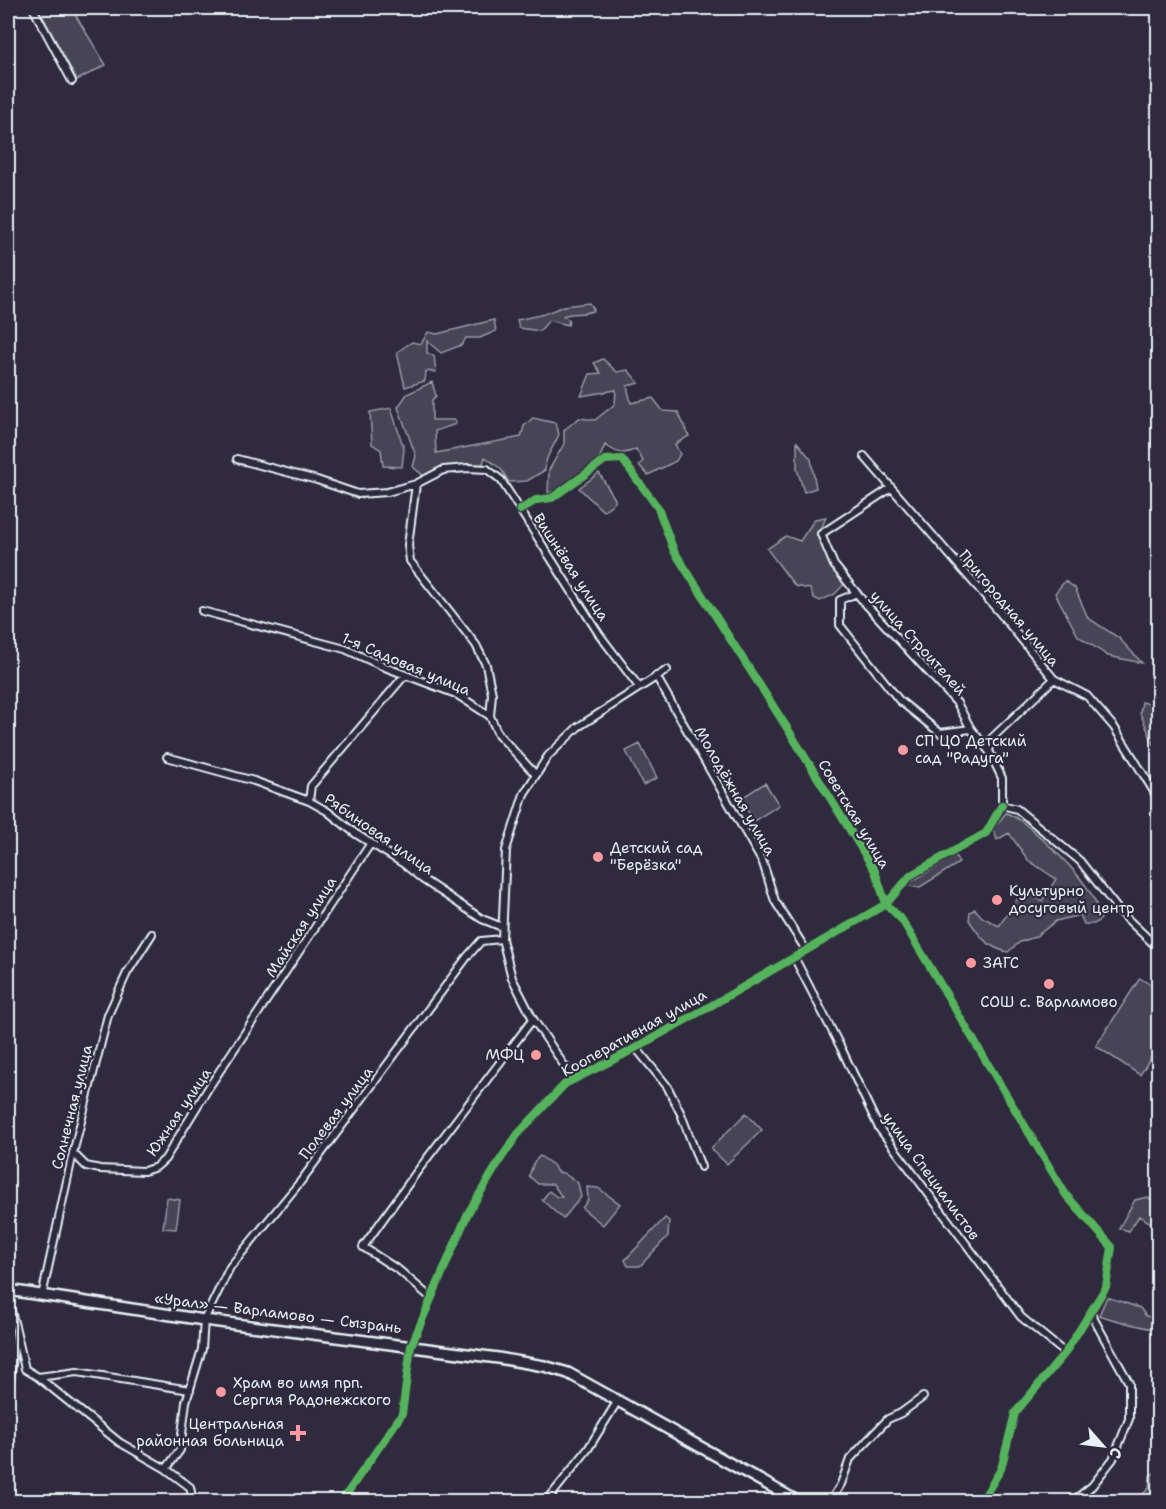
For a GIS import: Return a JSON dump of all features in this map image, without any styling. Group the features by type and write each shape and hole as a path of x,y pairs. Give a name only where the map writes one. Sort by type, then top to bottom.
{"main road":[{"name":"«Урал» — Варламово — Сызрань","path":"8,1290 204,1320 544,1365 568,1373 799,1502"}],"street":[{"path":"33,8 72,81"},
{"name":"Пригородная улица","path":"864,456 1054,679 1087,696 1114,727 1158,798"},
{"path":"237,459 317,480 358,494 387,492 416,484 408,544 410,561 476,645 486,665 492,694 490,716"},
{"name":"Советская улица","path":"520,510 536,500 552,498 605,460 622,459 658,508 674,551 789,731 875,872 886,904 902,920 1066,1195 1112,1247 1106,1287 1090,1312"},
{"name":"Вишнёвая улица","path":"416,484 443,470 468,468 487,469 501,480 599,634 639,687"},
{"name":"улица Строителей","path":"891,488 821,534 834,565 856,593 957,703 971,729 989,751 1002,778 1002,805"},
{"path":"856,593 840,600 840,625 899,700 940,733 971,729"},
{"name":"1-я Садовая улица","path":"202,611 345,649 456,694 490,716 498,734 536,775"},
{"path":"574,1080 533,1019 512,978 502,939 506,849 524,794 548,756 578,727 667,670"},
{"path":"309,801 311,786 405,675"},
{"name":"Молодёжная улица","path":"656,676 763,863 775,900 806,950"},
{"path":"989,751 992,738 1054,679"},
{"name":"Рябиновая улица","path":"167,757 254,781 309,801 327,811 356,834 404,864 422,879 482,919 502,927"},
{"path":"1002,805 1017,809 1080,861 1119,912 1158,948"},
{"name":"Кооперативная улица","path":"341,1502 402,1413 411,1346 468,1213 502,1157 533,1118 566,1084 636,1048 886,904 911,875 986,833 1002,805"},
{"name":"Майская улица","path":"251,1025 371,843"},
{"name":"Солнечная улица","path":"42,1296 73,1153 108,1015 127,973 152,934"},
{"name":"Полевая улица","path":"204,1320 230,1267 301,1181 467,957 481,941 502,939"},
{"name":"улица Специалистов","path":"794,957 879,1128 1021,1317 1065,1353"},
{"path":"431,1298 400,1271 363,1247 533,1019"},
{"name":"Южная улица","path":"73,1153 86,1166 100,1169 144,1171 156,1167 165,1159 209,1087 251,1025"},
{"path":"636,1048 667,1086 681,1113 701,1167"},
{"path":"8,1300 25,1369 119,1442 166,1469 190,1487 192,1497 189,1502"},
{"path":"981,1502 1001,1469 1015,1413 1065,1353 1090,1312 1130,1383 1129,1419 1113,1459 1092,1486 1072,1502"},
{"path":"166,1469 180,1450 186,1402 202,1349 204,1320"},
{"path":"8,1399 16,1330"},
{"path":"38,1377 77,1372 190,1390"},
{"path":"830,1502 841,1484 850,1459 888,1419 901,1413 923,1397"},
{"path":"546,1502 588,1449 617,1402"},
{"path":"777,1502 783,1493"}],"shaded area":[{"path":"38,8 71,8 106,65 77,80"},
{"path":"590,303 594,310 563,316 569,320 568,325 549,320 540,331 519,328 517,320 544,314 564,306"},
{"path":"494,320 496,331 480,338 466,338 462,345 441,353 427,341 427,353 434,356 436,372 426,371 425,381 405,387 397,352 412,342 421,344 428,332 437,334"},
{"path":"603,359 617,372 628,370 639,383 627,386 631,403 653,398 663,411 678,412 689,436 675,444 680,454 676,461 648,475 639,465 643,461 636,449 620,453 605,445 598,462 563,488 548,493 549,470 564,444 564,430 579,418 595,420 615,404 616,390 581,396 590,374 601,373 594,363"},
{"path":"432,382 436,396 432,400 432,420 455,420 456,424 435,431 436,453 521,437 524,426 533,418 555,423 559,434 548,456 545,470 527,481 509,482 501,469 485,457 483,464 441,467 424,476 413,467 416,456 398,407 407,394"},
{"path":"391,408 404,449 402,467 383,466 381,450 372,444 370,412"},
{"path":"797,442 811,459 816,488 804,492 797,469"},
{"path":"599,473 615,499 615,502 603,511 579,488"},
{"path":"826,517 820,532 829,563 845,583 835,594 820,601 814,598 810,589 795,586 767,549 786,536 800,541 815,519"},
{"path":"1065,581 1075,588 1088,618 1119,638 1142,663 1108,656 1078,636 1055,593"},
{"path":"1142,702 1157,706 1158,709 1158,754 1140,713"},
{"path":"640,744 657,778 643,785 626,751"},
{"path":"765,783 779,805 754,821 740,799"},
{"path":"1006,813 1015,817 1038,835 1082,880 1093,896 1101,919 1094,924 1084,924 1080,915 1056,921 1035,937 1020,942 1008,952 995,948 981,937 969,920 970,912 975,909 982,917 999,926 1023,891 1042,901 1056,879 1028,860 1009,833 997,840 993,829"},
{"path":"955,855 959,863 920,887 904,886"},
{"path":"1140,978 1158,990 1158,1046 1140,1075 1096,1046"},
{"path":"746,1113 762,1130 727,1164 712,1150 712,1147"},
{"path":"540,1156 553,1165 557,1172 563,1173 578,1183 581,1197 563,1219 542,1200 549,1191 557,1197 562,1197 553,1184 538,1184 529,1176 534,1162"},
{"path":"587,1187 598,1188 620,1204 603,1225 582,1208 588,1200"},
{"path":"1147,1197 1158,1203 1158,1227 1139,1216 1129,1231 1119,1228 1135,1200"},
{"path":"167,1198 180,1200 176,1229 163,1228"},
{"path":"665,1218 669,1221 668,1236 640,1266 628,1266 625,1260"},
{"path":"1107,1297 1140,1308 1146,1316 1155,1318 1158,1307 1158,1330 1099,1315"},
{"path":"1158,1470 1158,1501 1136,1501 1149,1488 1150,1476"}],"cycle path":[{"path":"520,510 536,500 552,498 605,460 622,459 658,508 674,551 875,871 886,904 902,920 1066,1195 1112,1247 1106,1287 1065,1353 1015,1413 1001,1469 981,1502"},
{"path":"341,1502 402,1414 411,1346 468,1213 518,1134 565,1084 707,1008 886,904 911,875 986,833 1002,805"}],"place":[{"name":"СП ЦО Детский сад \"Радуга\"","path":"903,750"},
{"name":"Детский сад \"Берёзка\"","path":"598,857"},
{"name":"Культурно досуговый центр","path":"997,900"},
{"name":"ЗАГС","path":"971,963"},
{"name":"СОШ с. Варламово","path":"1049,984"},
{"name":"МФЦ","path":"536,1055"},
{"name":"Храм во имя прп. Сергия Радонежского","path":"221,1392"},
{"name":"Центральная районная больница","path":"298,1433"}]}
